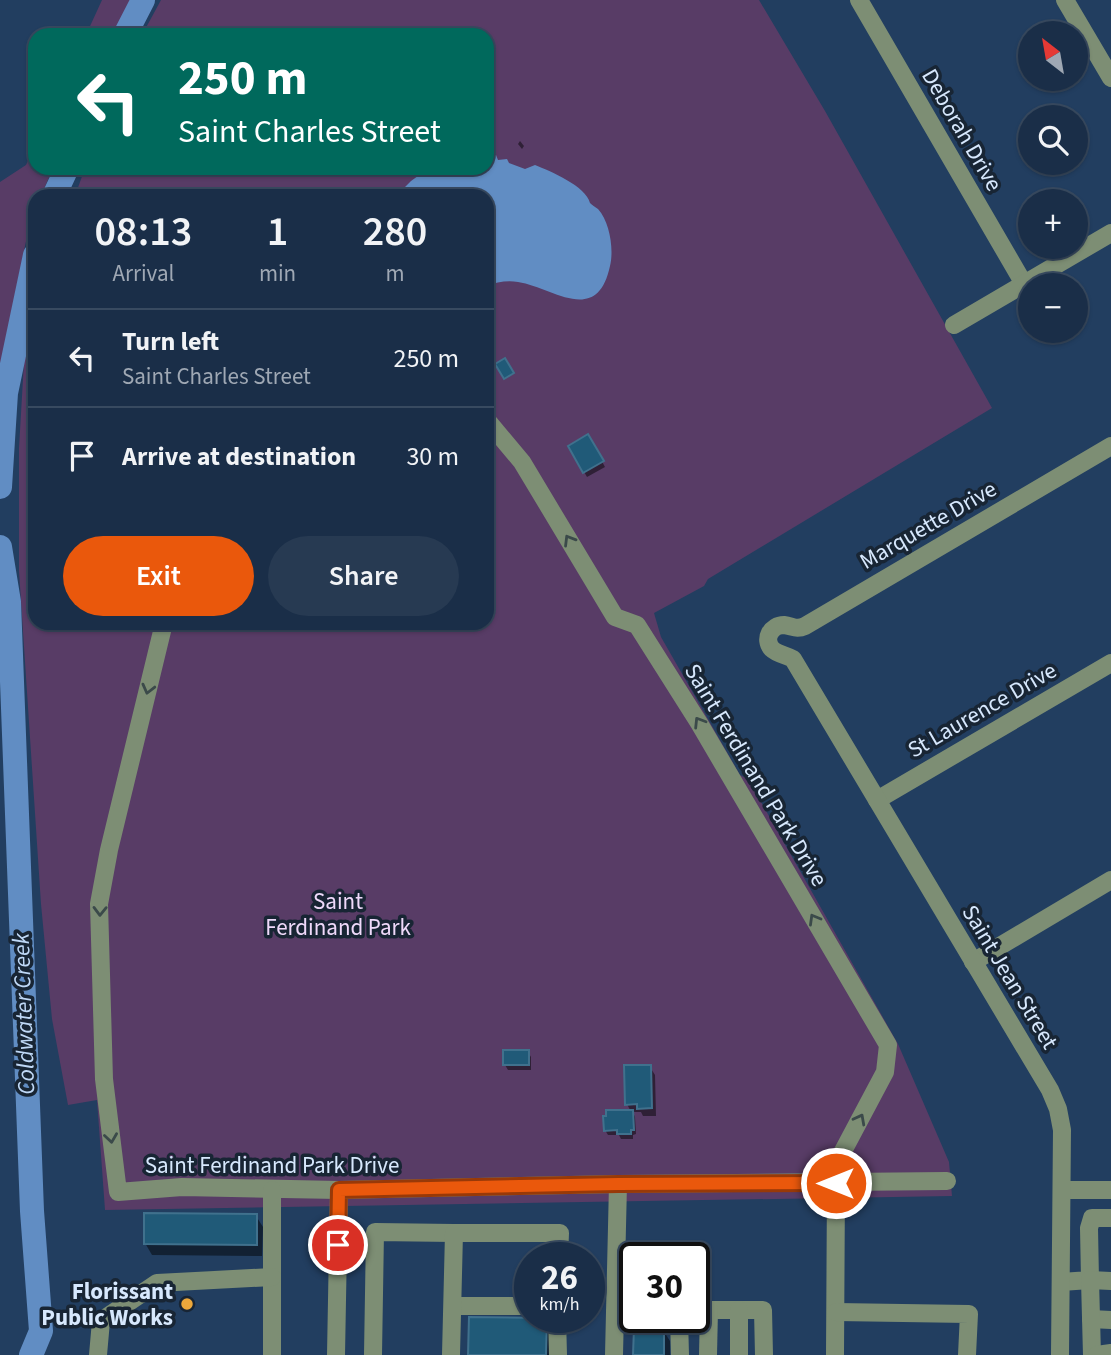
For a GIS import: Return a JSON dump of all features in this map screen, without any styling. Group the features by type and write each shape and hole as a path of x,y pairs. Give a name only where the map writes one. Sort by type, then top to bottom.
{"street":[{"name":"Deborah Drive","path":"859,0 1018,274"},
{"path":"1065,0 1111,78"},
{"path":"1043,273 1111,233"},
{"path":"954,325 1018,288"},
{"name":"Saint Ferdinand Park Drive","path":"494,429 522,462 615,617 637,625 699,723 888,1045 885,1072 842,1153 836,1183"},
{"name":"Marquette Drive","path":"769,635 774,627 782,625 798,629 1111,446"},
{"path":"793,659 792,649 798,629"},
{"name":"Saint Ferdinand Park Drive","path":"162,630 109,850 99,904 103,1061 118,1192 182,1187 339,1190 947,1181"},
{"name":"Saint Jean Street","path":"769,635 773,650 793,659 1050,1090 1058,1109 1062,1130 1059,1355"},
{"name":"St Laurence Drive","path":"877,800 1111,663"},
{"path":"973,962 1111,880"},
{"path":"835,1355 836,1183"},
{"path":"614,1355 618,1184"},
{"path":"272,1190 272,1355"},
{"path":"336,1355 339,1190"},
{"path":"1062,1190 1111,1190"},
{"path":"1111,1218 1092,1218 1089,1228 1094,1355 1111,1353"},
{"path":"1061,1232 1089,1228"},
{"path":"373,1355 375,1232 560,1233 560,1242"},
{"path":"451,1355 454,1233"},
{"path":"98,1355 101,1321 157,1283 272,1277"},
{"path":"1061,1282 1111,1281"},
{"path":"453,1306 514,1306"},
{"path":"710,1310 763,1310 764,1355"},
{"path":"739,1310 739,1355"},
{"path":"836,1312 969,1314 967,1355"},
{"path":"615,1313 619,1313"},
{"path":"1091,1319 1111,1320"},
{"path":"557,1333 558,1355"},
{"path":"679,1333 680,1355"},
{"path":"705,1333 708,1355"}],"green space":[{"path":"102,0 131,0 118,28 89,28"},
{"name":"Saint Ferdinand Park","path":"161,0 759,0 825,111 992,408 708,579 704,586 654,613 661,637 740,775 748,779 898,1044 949,1162 952,1196 105,1210 97,1100 68,1105 52,1019 41,904 19,571 19,448 24,362 28,347 28,630 494,630 494,189 78,189 82,175 494,175 494,28 146,28"},
{"path":"28,161 28,175 50,175 44,189 28,189 28,232 0,367 0,182 26,165"}],"water":[{"path":"494,155 498,160 507,159 509,163 525,169 535,165 558,175 582,191 598,209 608,229 612,252 604,284 595,295 572,299 514,281 494,283 494,189 403,189 419,175 494,175"}],"building":[{"path":"505,358 514,373 504,379 495,364"},
{"path":"588,434 604,461 583,473 568,446"},
{"path":"503,1050 529,1050 529,1065 503,1065"},
{"path":"624,1065 651,1065 652,1108 637,1109 637,1104 625,1105"},
{"path":"606,1110 633,1110 634,1130 631,1130 631,1134 617,1134 617,1130 604,1131 603,1116 606,1116"},
{"path":"144,1213 257,1214 257,1245 144,1244"},
{"path":"469,1317 514,1318 514,1333 547,1333 546,1355 468,1355"},
{"path":"634,1333 664,1333 664,1355 633,1355"}],"waterway":[{"name":"Coldwater Creek","path":"129,28 143,0"},
{"name":"Coldwater Creek","path":"57,189 64,175"},
{"name":"Coldwater Creek","path":"0,487 6,393 28,288"},
{"name":"Coldwater Creek","path":"0,547 9,602 32,1211 41,1331 31,1355"}],"place":[{"name":"Florissant Public Works","path":"187,1304"}],"route":[{"path":"338,1245 339,1190 836,1183"}]}
